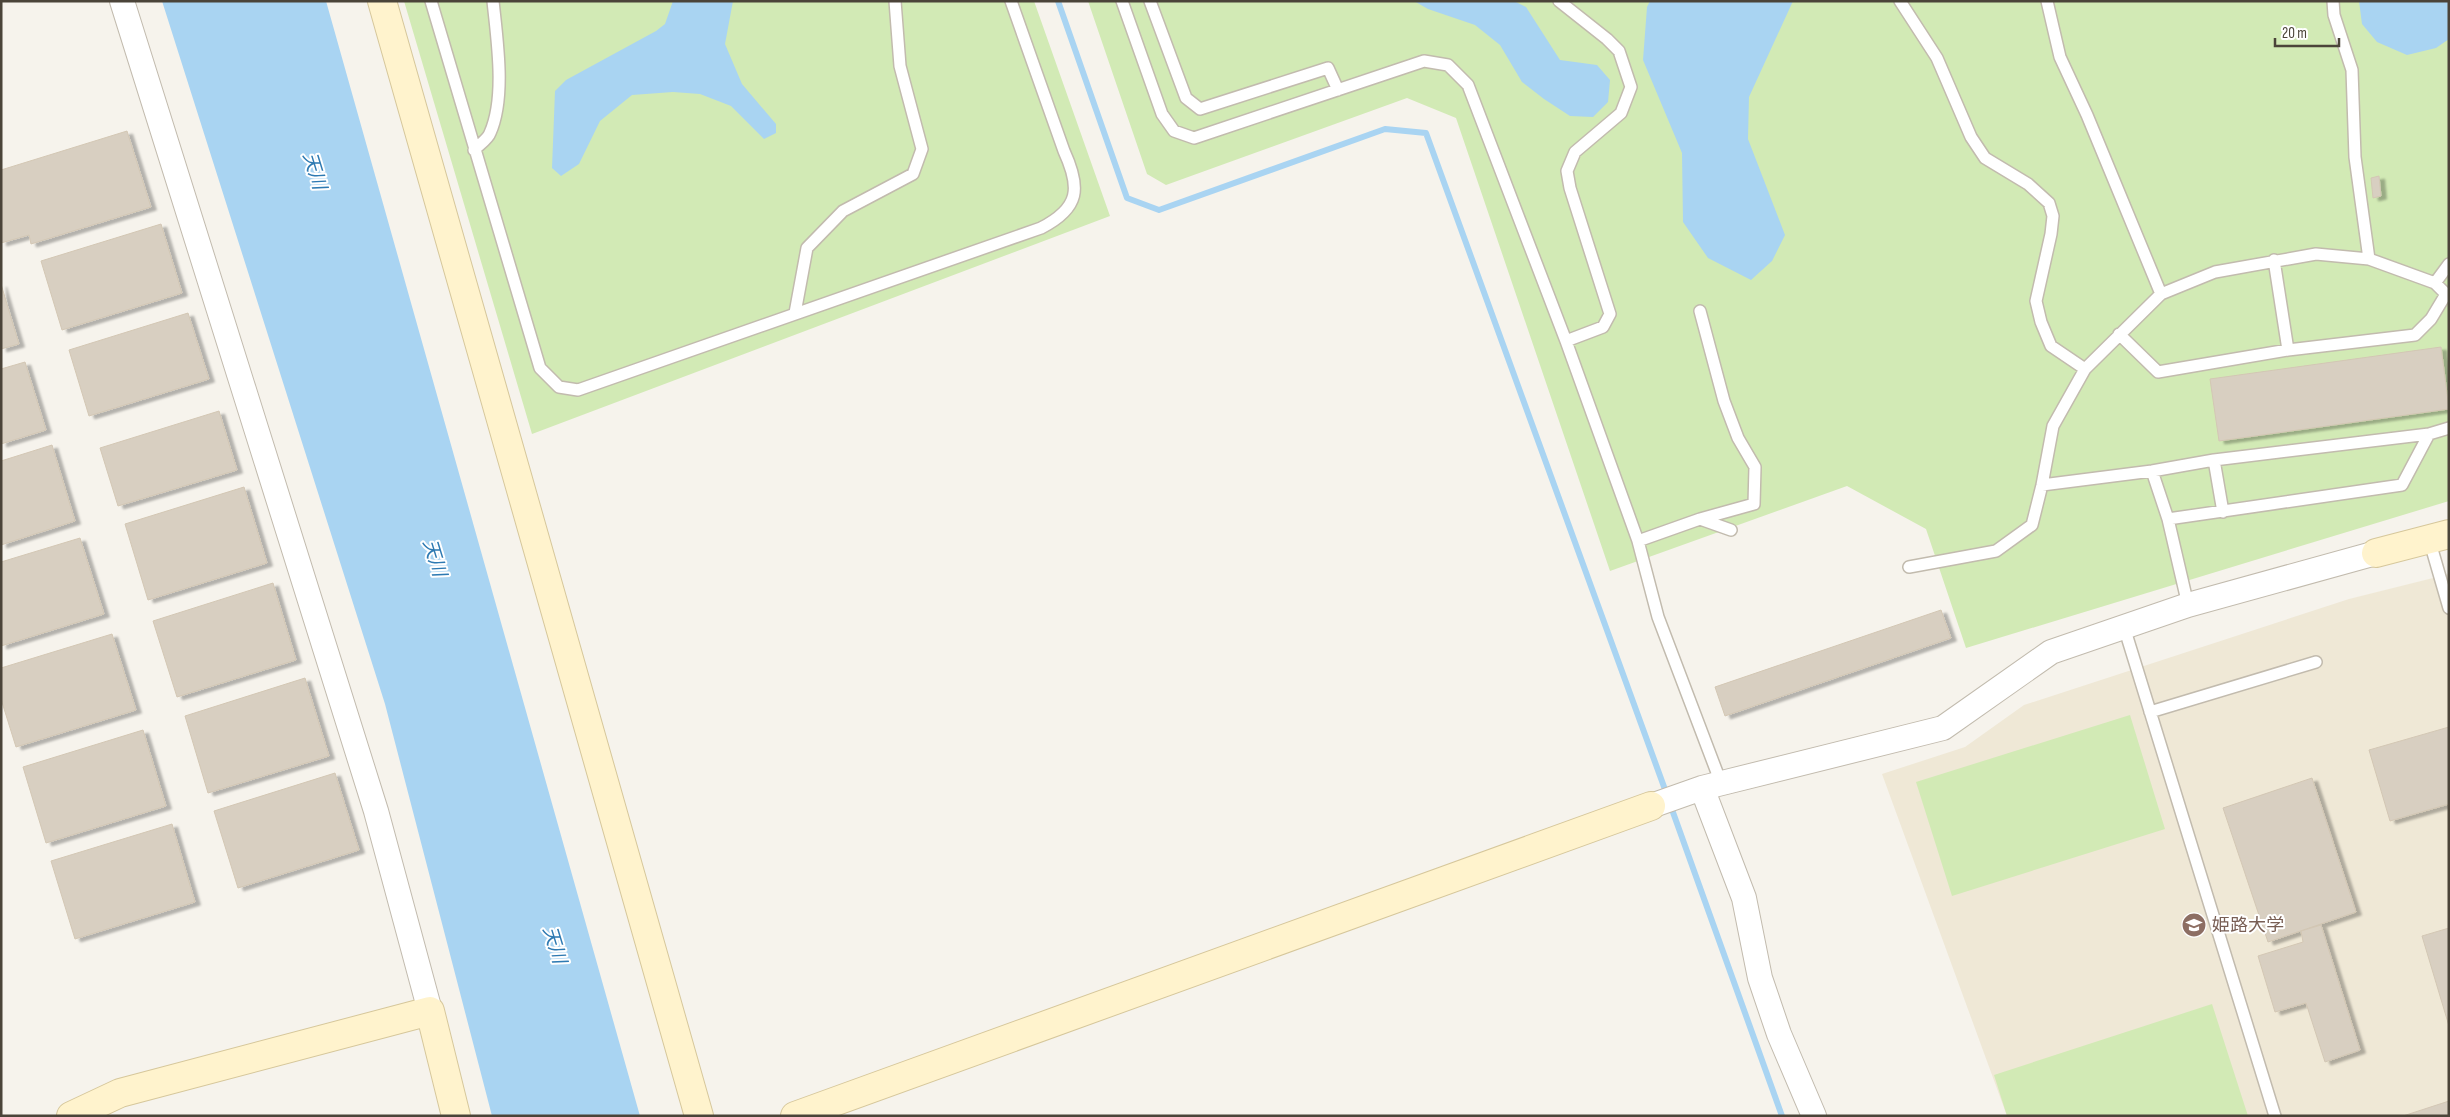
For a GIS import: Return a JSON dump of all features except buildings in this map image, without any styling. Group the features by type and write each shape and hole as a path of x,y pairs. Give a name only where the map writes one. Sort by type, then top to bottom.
{"street":[{"path":"122,1 376,811 456,1116"},
{"path":"382,1 699,1116"},
{"path":"795,1116 1711,785 1943,728 2051,652 2188,605 2439,536"},
{"path":"1711,785 1744,898 1763,988 1779,1034 1814,1116"},
{"path":"71,1116 120,1093 430,1011"}],"lane":[{"path":"431,1 540,368 559,387 578,390 1041,228 1060,218 1073,201 1074,173 1064,151 1011,1"},
{"path":"474,150 490,135 499,94 498,48 493,1"},
{"path":"795,313 807,248 844,211 914,174 922,149 900,66 895,1"},
{"path":"1122,1 1162,114 1174,130 1194,138 1424,61 1448,65 1468,85 1566,341 1638,542 1658,617 1711,785"},
{"path":"1150,1 1186,98 1200,109 1328,68 1338,90"},
{"path":"1559,1 1607,39 1619,51 1631,87 1621,113 1575,152 1567,171 1570,188 1610,314 1603,327 1566,341"},
{"path":"1900,1 1937,58 1971,137 1985,158 2028,184 2049,203 2053,216 2051,234 2036,301 2041,322 2051,346 2085,370"},
{"path":"2047,1 2060,57 2087,115 2162,294"},
{"path":"2333,1 2334,15 2352,70 2355,157 2369,259"},
{"path":"1909,568 1996,550 2032,526 2053,426 2085,370 2119,334 2162,294 2214,272 2316,254 2369,259 2435,283 2446,294 2431,319 2415,336 2288,350 2158,372 2119,334"},
{"path":"2274,260 2288,350"},
{"path":"2435,283 2449,264"},
{"path":"1638,542 1700,519 1754,504 1755,467 1738,438 1724,401 1700,311"},
{"path":"2042,485 2152,471 2214,460 2429,434 2449,428"},
{"path":"2168,519 2402,485 2429,434"},
{"path":"2214,460 2224,512"},
{"path":"2152,471 2168,519 2188,605"},
{"path":"1700,519 1731,530"},
{"path":"2439,536 2449,608"},
{"path":"2124,628 2275,1116"},
{"path":"2150,712 2316,662"}],"shaded area":[{"name":"姫路大学","path":"2449,574 2449,1116 2007,1116 1882,774 1965,747 2024,705 2349,599"}],"green space":[{"path":"404,1 1034,1 1110,216 532,434"},
{"path":"1088,1 2449,1 2449,501 1966,648 1926,529 1847,486 1610,571 1456,118 1407,98 1166,185 1147,174"},
{"path":"2130,715 2165,829 1952,896 1916,782"},
{"path":"2212,1004 2248,1116 2007,1116 1994,1075"}],"water":[{"name":"天川","path":"162,1 326,1 640,1116 492,1116 385,704"},
{"path":"673,1 733,1 725,44 742,84 776,124 776,133 764,139 731,106 700,94 673,92 632,95 600,121 579,164 561,176 552,168 555,91 566,80 656,31 665,24"},
{"path":"1414,1 1514,1 1526,7 1560,60 1597,65 1610,80 1608,102 1593,117 1570,116 1522,82 1500,45 1475,25 1428,9"},
{"path":"1650,1 1793,1 1749,97 1748,139 1785,235 1772,261 1751,280 1708,258 1683,222 1682,153 1643,60 1647,7"},
{"path":"2359,1 2449,1 2449,39 2436,48 2407,55 2377,42 2362,24"}],"waterway":[{"path":"1058,1 1127,198 1159,210 1385,129 1426,133 1667,795"},
{"path":"1670,804 1782,1116"}],"place":[{"name":"姫路大学","path":"2194,925"}]}
